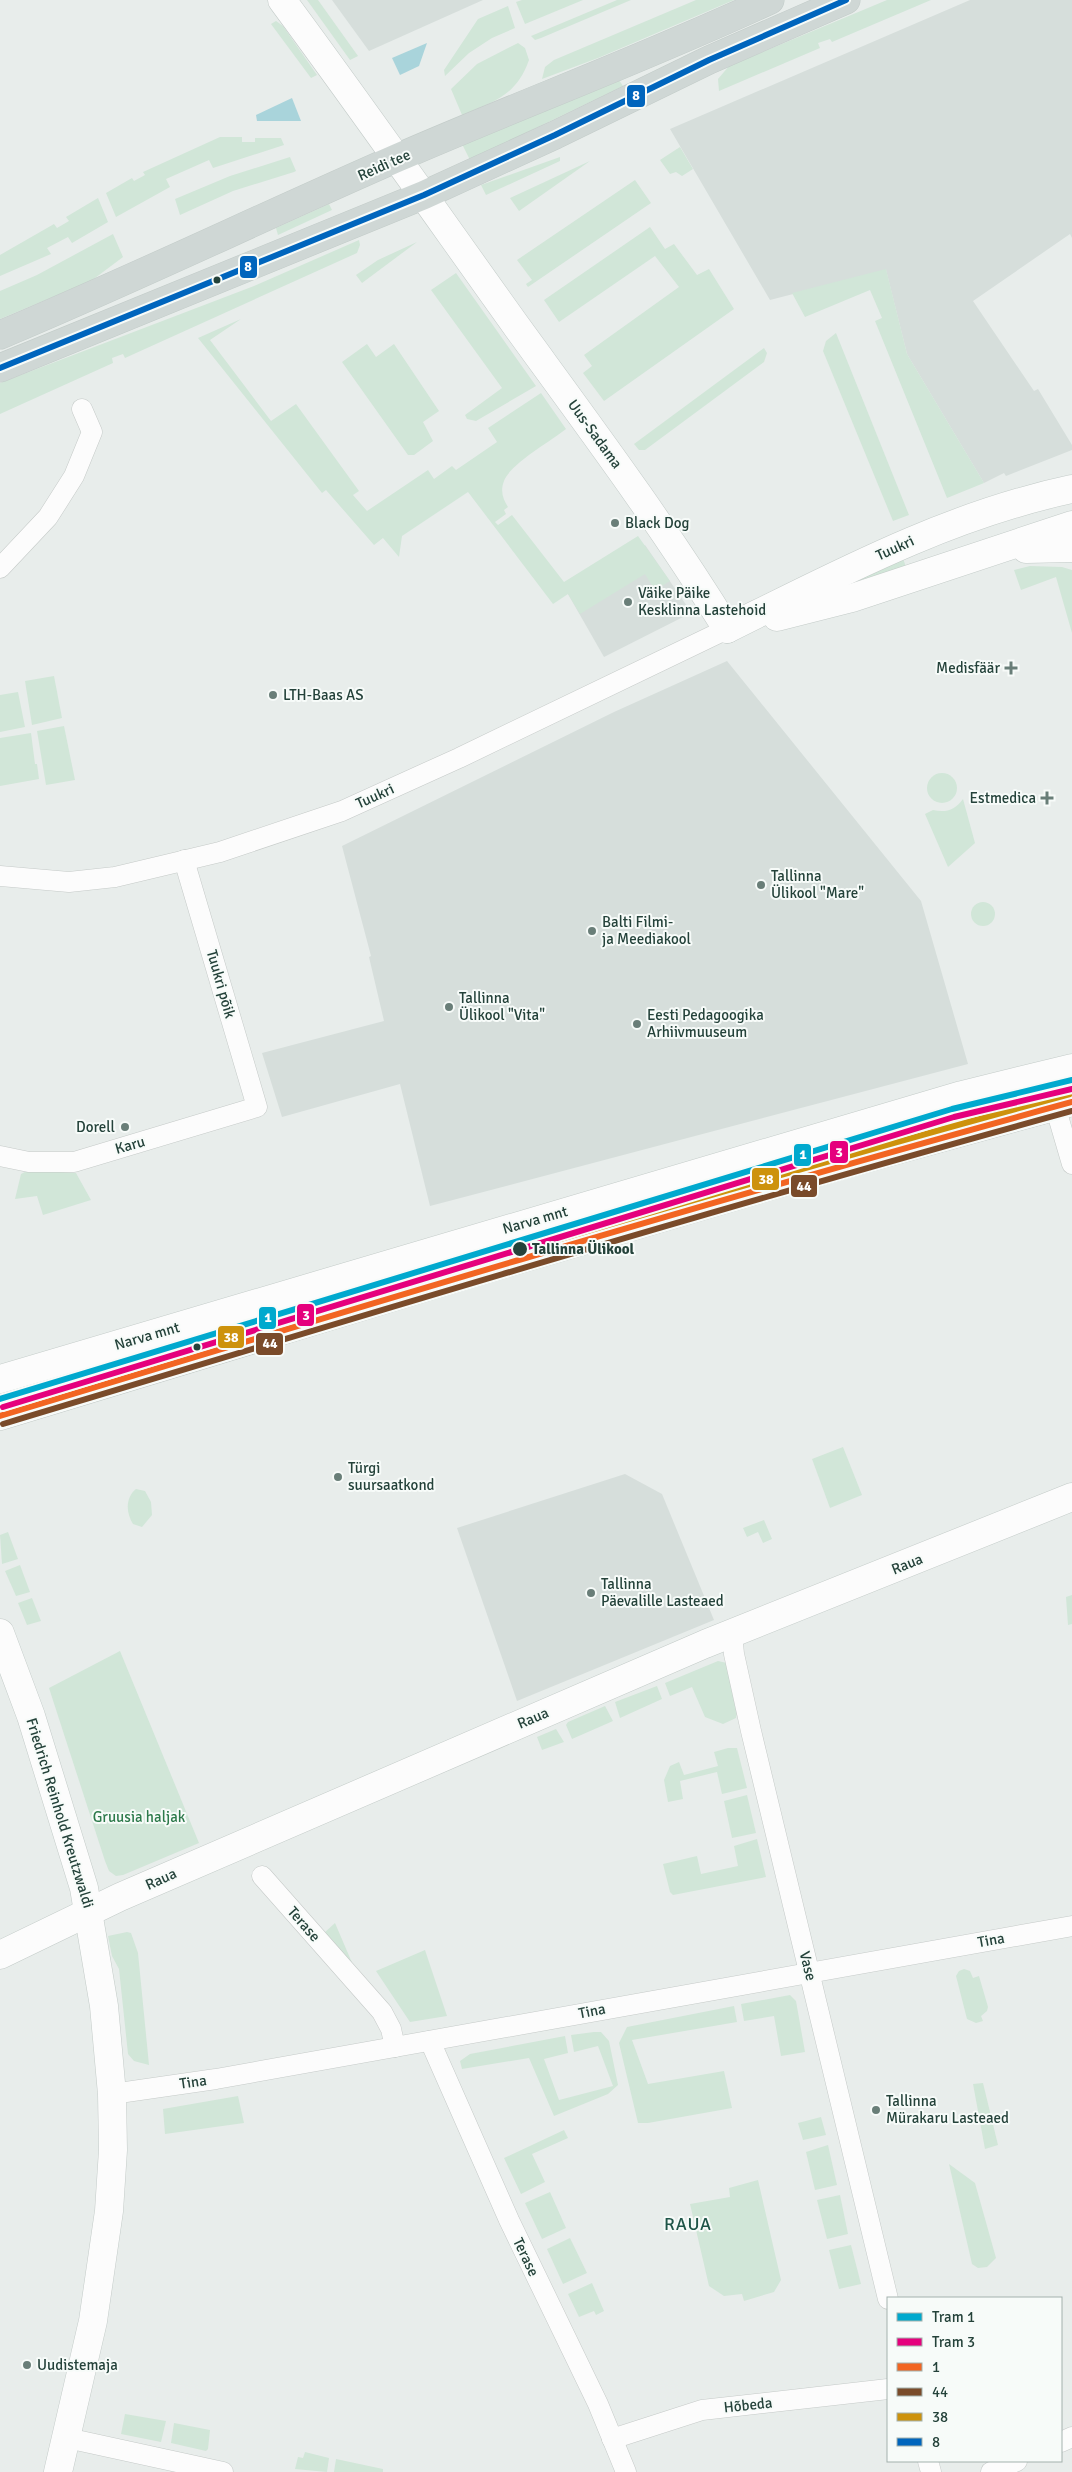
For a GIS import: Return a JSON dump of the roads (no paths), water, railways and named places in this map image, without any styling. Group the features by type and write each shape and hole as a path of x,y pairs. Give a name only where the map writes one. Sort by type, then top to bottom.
{"main road":[{"name":"Reidi tee","path":"0,334 98,294 397,158 703,31 770,0"},
{"path":"0,368 424,195 555,135 709,60 846,0"}],"street":[{"name":"Uus-Sadama","path":"282,0 622,472 727,629"},
{"path":"0,568 48,518 74,476 92,432 82,409"},
{"name":"Tuukri","path":"0,876 69,882 115,876 220,852 342,811 459,758 831,577 948,524 1009,504 1072,488"},
{"name":"Tuukri","path":"727,629 852,598 1072,525"},
{"path":"992,551 1051,547 1072,548"},
{"name":"Tuukri põik","path":"184,860 257,1108"},
{"name":"Narva mnt","path":"0,1379 953,1098 1072,1068"},
{"path":"0,1416 496,1266 848,1163 1064,1104 1072,1164"},
{"name":"Karu","path":"0,1156 29,1162 74,1162 257,1108"},
{"name":"Raua","path":"0,1955 256,1837 732,1633 1072,1497"},
{"name":"Friedrich Reinhold Kreutzwaldi","path":"0,1632 31,1716 90,1912 104,2006 112,2094 113,2150 109,2211 93,2321 58,2472"},
{"name":"Vase","path":"732,1633 734,1654 751,1731 888,2297"},
{"name":"Terase","path":"262,1876 382,2012 391,2030 395,2047"},
{"name":"Tina","path":"112,2094 216,2079 1072,1926"},
{"name":"Terase","path":"430,2041 509,2220 598,2404 626,2472"},
{"name":"Hõbeda","path":"612,2439 702,2410 887,2390"},
{"path":"67,2438 224,2472"},
{"path":"990,2472 1015,2462"}],"water":[{"path":"427,43 419,66 400,75 392,58"},
{"path":"292,98 301,121 257,121 256,115"}],"tram line":[{"name":"1","path":"0,1399 952,1109 1072,1080"},
{"name":"3","path":"3,1407 954,1117 1072,1089"}],"place":[{"name":"Black Dog","path":"615,523"},
{"name":"Väike Päike Kesklinna Lastehoid","path":"628,602"},
{"name":"Medisfäär","path":"1011,668"},
{"name":"LTH-Baas AS","path":"273,695"},
{"name":"Estmedica","path":"1047,798"},
{"name":"Tallinna Ülikool \"Mare\"","path":"761,885"},
{"name":"Balti Filmi- ja Meediakool","path":"592,931"},
{"name":"Tallinna Ülikool \"Vita\"","path":"449,1007"},
{"name":"Eesti Pedagoogika Arhiivmuuseum","path":"637,1024"},
{"name":"Dorell","path":"125,1127"},
{"name":"Tallinna Ülikool","path":"520,1249"},
{"name":"Türgi suursaatkond","path":"338,1477"},
{"name":"Tallinna Päevalille Lasteaed","path":"591,1593"},
{"name":"Tallinna Mürakaru Lasteaed","path":"876,2110"},
{"name":"Uudistemaja","path":"27,2365"}],"district":[{"name":"RAUA","path":"688,2224"}],"park label":[{"name":"Gruusia haljak","path":"139,1817"}]}
